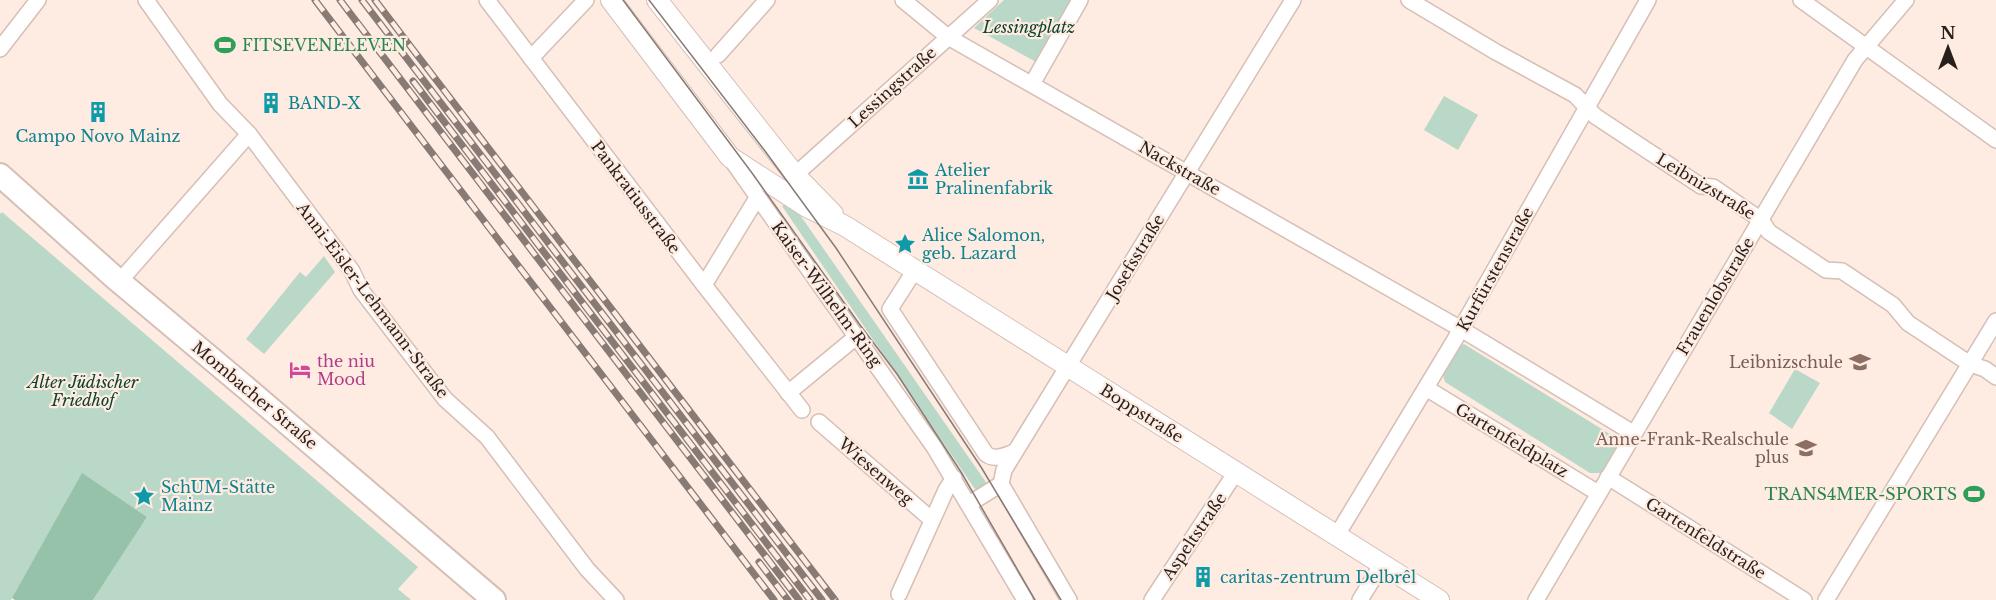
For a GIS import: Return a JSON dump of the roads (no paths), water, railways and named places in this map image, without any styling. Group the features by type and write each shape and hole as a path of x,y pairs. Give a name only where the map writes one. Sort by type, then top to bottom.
{"main road":[{"name":"Mombacher Straße","path":"5,183 494,600"}],"street":[{"path":"0,49 38,0"},
{"name":"Anni-Eisler-Lehmann-Straße","path":"146,0 220,104 249,134 352,271 361,290 445,399 487,437 587,568 616,600"},
{"name":"Pankratiusstraße","path":"487,0 788,393"},
{"path":"531,58 586,0"},
{"name":"Kaiser-Wilhelm-Ring","path":"611,0 730,157 909,410 954,478 1025,600"},
{"path":"657,0 795,175"},
{"path":"718,55 766,0"},
{"name":"Nackstraße","path":"903,0 948,37 1461,329"},
{"name":"Lessingstraße","path":"795,175 990,0"},
{"path":"1032,84 1080,0"},
{"name":"Josefsstraße","path":"1001,484 1004,470 1293,0"},
{"name":"Leibnizstraße","path":"1409,0 1496,52 1575,95 1595,116 1701,186 1713,188 1761,220 1769,232 1826,270 1842,271 1893,305 1908,323 1970,364 1996,377"},
{"name":"Kurfürstenstraße","path":"1337,535 1461,329 1648,0"},
{"path":"1801,0 1996,140"},
{"name":"Frauenlobstraße","path":"1536,600 1855,60 1906,0"},
{"path":"119,282 249,134"},
{"name":"Boppstraße","path":"730,157 807,207 845,226 1439,600"},
{"name":"Boppstraße","path":"795,175 845,226"},
{"path":"704,285 757,198"},
{"path":"915,270 890,309 986,454 997,458 1015,452"},
{"path":"1826,600 1996,321"},
{"path":"1461,329 1633,433"},
{"path":"802,410 788,393 856,337"},
{"name":"Gartenfeldplatz","path":"1426,388 1598,493"},
{"name":"Wiesenweg","path":"819,422 932,520"},
{"name":"Aspeltstraße","path":"1152,600 1236,472"},
{"name":"Gartenfeldstraße","path":"1608,477 1804,600"},
{"path":"899,594 946,490 954,478"},
{"path":"969,504 1001,484 1069,600"},
{"path":"1360,600 1382,564"}],"tram line":[{"path":"623,0 752,173 897,374 961,472 1035,600"},
{"path":"649,0 836,248 981,467 1061,600"}],"railway":[{"path":"315,0 774,600"},
{"path":"340,0 799,600"},
{"path":"362,0 822,600"},
{"path":"375,0 715,444"},
{"path":"413,81 810,600"},
{"path":"715,444 835,600"},
{"path":"759,562 788,600"}],"place":[{"name":"FITSEVENELEVEN","path":"225,45"},
{"name":"BAND-X","path":"271,103"},
{"name":"Campo Novo Mainz","path":"98,112"},
{"name":"Atelier Pralinenfabrik","path":"918,179"},
{"name":"Alice Salomon, geb. Lazard","path":"905,244"},
{"name":"Leibnizschule","path":"1860,362"},
{"name":"the niu Mood","path":"300,370"},
{"name":"Anne-Frank-Realschule plus","path":"1806,448"},
{"name":"TRANS4MER-SPORTS","path":"1974,494"},
{"name":"SchUM-Stätte Mainz","path":"144,496"},
{"name":"caritas-zentrum Delbrêl","path":"1203,577"}],"park label":[{"name":"Lessingplatz","path":"1029,27"},
{"name":"Alter Jüdischer Friedhof","path":"83,391"}]}
